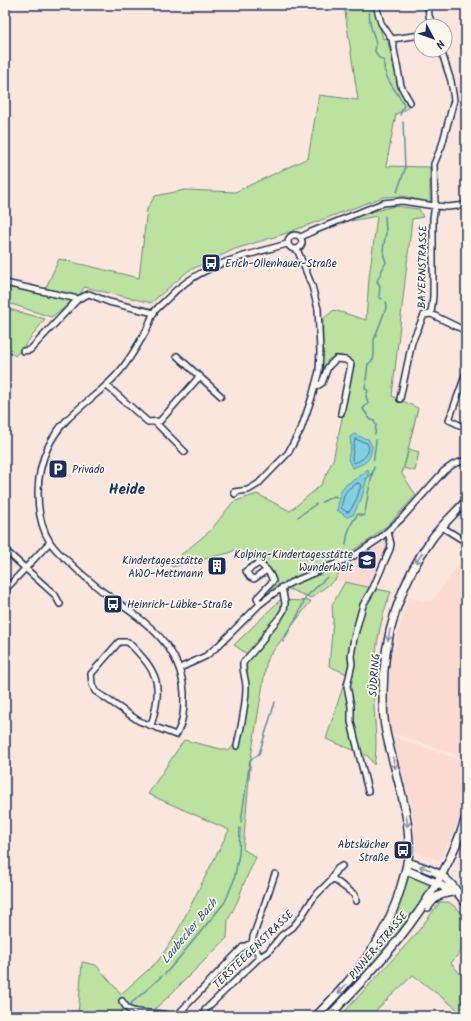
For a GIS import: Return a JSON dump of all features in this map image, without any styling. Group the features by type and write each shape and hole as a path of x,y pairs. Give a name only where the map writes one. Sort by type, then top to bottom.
{"street":[{"path":"376,5 381,23 392,39 401,86 410,102"},
{"path":"428,5 430,18"},
{"path":"392,39 413,36"},
{"name":"BAYERNSTRASSE","path":"444,58 451,81 454,100 442,145 434,164 435,206 433,218 433,296 431,314 466,331"},
{"path":"301,237 382,203 411,202 448,207 466,205"},
{"path":"287,244 291,235 295,234 301,237"},
{"path":"287,244 291,249 297,249 302,244 301,237"},
{"path":"151,726 157,704 158,691 155,678 151,667 145,658 128,642 119,642 91,674 92,684 95,691 139,721 151,726 176,735 182,725 185,711 184,687 180,668 167,646 151,626 78,571 50,542 40,515 38,502 38,482 44,456 60,427 73,413 119,373 130,360 154,313 177,288 192,277 222,263 287,244"},
{"path":"235,494 234,492 248,490 258,484 288,453 301,429 319,371 320,351 318,309 312,286 297,249"},
{"path":"5,283 78,299"},
{"path":"23,351 30,350 78,299 89,294 109,302 154,313"},
{"path":"400,400 412,342 424,315 431,314"},
{"path":"177,356 221,396"},
{"path":"315,386 319,386 322,383 328,367 336,359 346,360 352,364 341,412"},
{"path":"466,373 449,420 466,428"},
{"path":"106,385 148,422 155,422 160,421 200,376"},
{"path":"155,422 185,452"},
{"path":"180,668 206,656 260,604 282,587 354,556 388,532 444,471 454,464 466,460"},
{"name":"SÜDRING","path":"316,1016 352,977 377,943 393,912 407,866 409,850 406,811 384,724 384,658 391,626 405,586 416,564 434,536 466,502"},
{"path":"442,527 466,542"},
{"path":"368,791 352,722 351,706 347,686 352,664 351,656 354,638 363,605 373,588 390,549 391,544 388,532"},
{"path":"5,590 50,542"},
{"path":"5,550 55,595 60,604"},
{"path":"260,604 257,598 273,581 267,570"},
{"path":"237,746 242,722 246,686 243,663 280,618 284,610 285,603 282,587"},
{"name":"PINNER STRASSE","path":"330,1016 385,956 412,921 438,883 459,840 466,818"},
{"name":"TERSTEEGENSTRASSE","path":"204,1016 205,1010 260,957 268,952 281,936 292,927 314,897 332,878 337,869 342,866"},
{"path":"407,866 442,875 466,903"},
{"path":"407,866 460,897"},
{"path":"260,957 252,943 253,937 275,874"},
{"path":"332,878 355,895 356,901"},
{"path":"385,956 404,940 435,897 440,894 452,892"},
{"path":"178,1016 181,1011 243,947 252,943"},
{"path":"123,1003 130,1010 137,1012 162,1013 171,1016"}],"shaded area":[{"name":"Kolping-Kindertagesstätte WunderWelt","path":"385,538 387,548 369,586 335,580 343,565"},
{"path":"459,564 466,569 466,758 387,731 390,661 408,598 431,602"},
{"path":"392,736 466,762 466,797 461,817 439,861 415,851 415,827 411,805"}],"green space":[{"path":"344,5 374,5 383,39 387,38 397,79 396,82 409,108 396,114 386,166 430,167 430,203 402,196 383,197 284,234 235,249 188,271 151,303 84,287 78,299 51,317 5,302 5,286 43,294 59,259 139,278 147,209 155,196 185,190 235,192 308,158 319,95 358,100"},
{"path":"394,206 419,209 423,217 412,219 392,396 418,408 404,467 409,449 419,452 415,471 403,468 402,474 416,495 390,523 368,541 349,553 335,580 311,598 279,585 260,596 274,582 272,571 254,553 242,556 236,549 229,553 172,567 170,564 211,530 233,502 257,494 290,511 321,485 333,460 353,367 349,358 337,355 328,360 322,372 323,319 334,310 366,320 369,278 377,216 351,221 357,216"},
{"path":"5,308 45,319 15,356 5,348"},
{"path":"345,582 391,592 382,620 376,648 374,707 376,743 374,765 368,756 326,739 347,674 329,666 333,621 332,605"},
{"path":"280,600 311,601 267,659 251,757 243,849 256,857 228,920 227,938 147,1016 78,1016 82,962 96,965 121,994 158,961 176,934 229,830 148,794 184,740 229,751 238,739 247,684 244,665 247,654 234,645"},
{"path":"410,875 429,882 430,884 421,902 368,969 323,1016 320,1016 353,981 375,952 393,919 404,890 406,879"},
{"path":"440,902 449,902 466,916 466,945 451,963 462,976 466,977 466,1016 413,975 370,1016 345,1016 346,1010 416,934"}],"water":[{"path":"354,434 368,439 372,446 367,461 353,468 348,458 351,447 350,437"},
{"path":"368,469 369,471 361,500 353,515 347,517 337,510 341,491 344,486"}],"waterway":[{"name":"Laubecker Bach","path":"369,5 371,26 376,43 375,51 378,57 384,61 385,73 404,105 400,115"},
{"name":"Laubecker Bach","path":"397,192 405,169 403,122"},
{"name":"Laubecker Bach","path":"382,299 379,297 380,286 377,281 386,262 383,251 386,233 385,216"},
{"name":"Laubecker Bach","path":"375,434 376,425 363,409 368,403 366,396 368,391 365,388 368,364 373,360 374,340 387,305 386,302"},
{"name":"Laubecker Bach","path":"374,460 376,440"},
{"name":"Laubecker Bach","path":"346,545 348,532 353,521 358,514 363,516 365,513 374,467"},
{"name":"Laubecker Bach","path":"366,479 373,472"},
{"path":"322,502 334,496 340,499"},
{"path":"298,517 316,504"},
{"name":"Laubecker Bach","path":"283,642 306,597 327,577"},
{"name":"Laubecker Bach","path":"241,822 250,760 259,754 275,702"},
{"name":"Laubecker Bach","path":"165,974 225,902 234,880 239,854 240,828"},
{"name":"Laubecker Bach","path":"117,1016 162,976"}],"place":[{"name":"Erich-Ollenhauer-Straße","path":"211,263"},
{"name":"Privado","path":"58,469"},
{"name":"Kolping-Kindertagesstätte WunderWelt","path":"367,560"},
{"name":"Kindertagesstätte AWO-Mettmann","path":"217,566"},
{"name":"Heinrich-Lübke-Straße","path":"113,604"},
{"name":"Abtskücher Straße","path":"403,850"}],"district":[{"name":"Heide","path":"127,489"}]}
